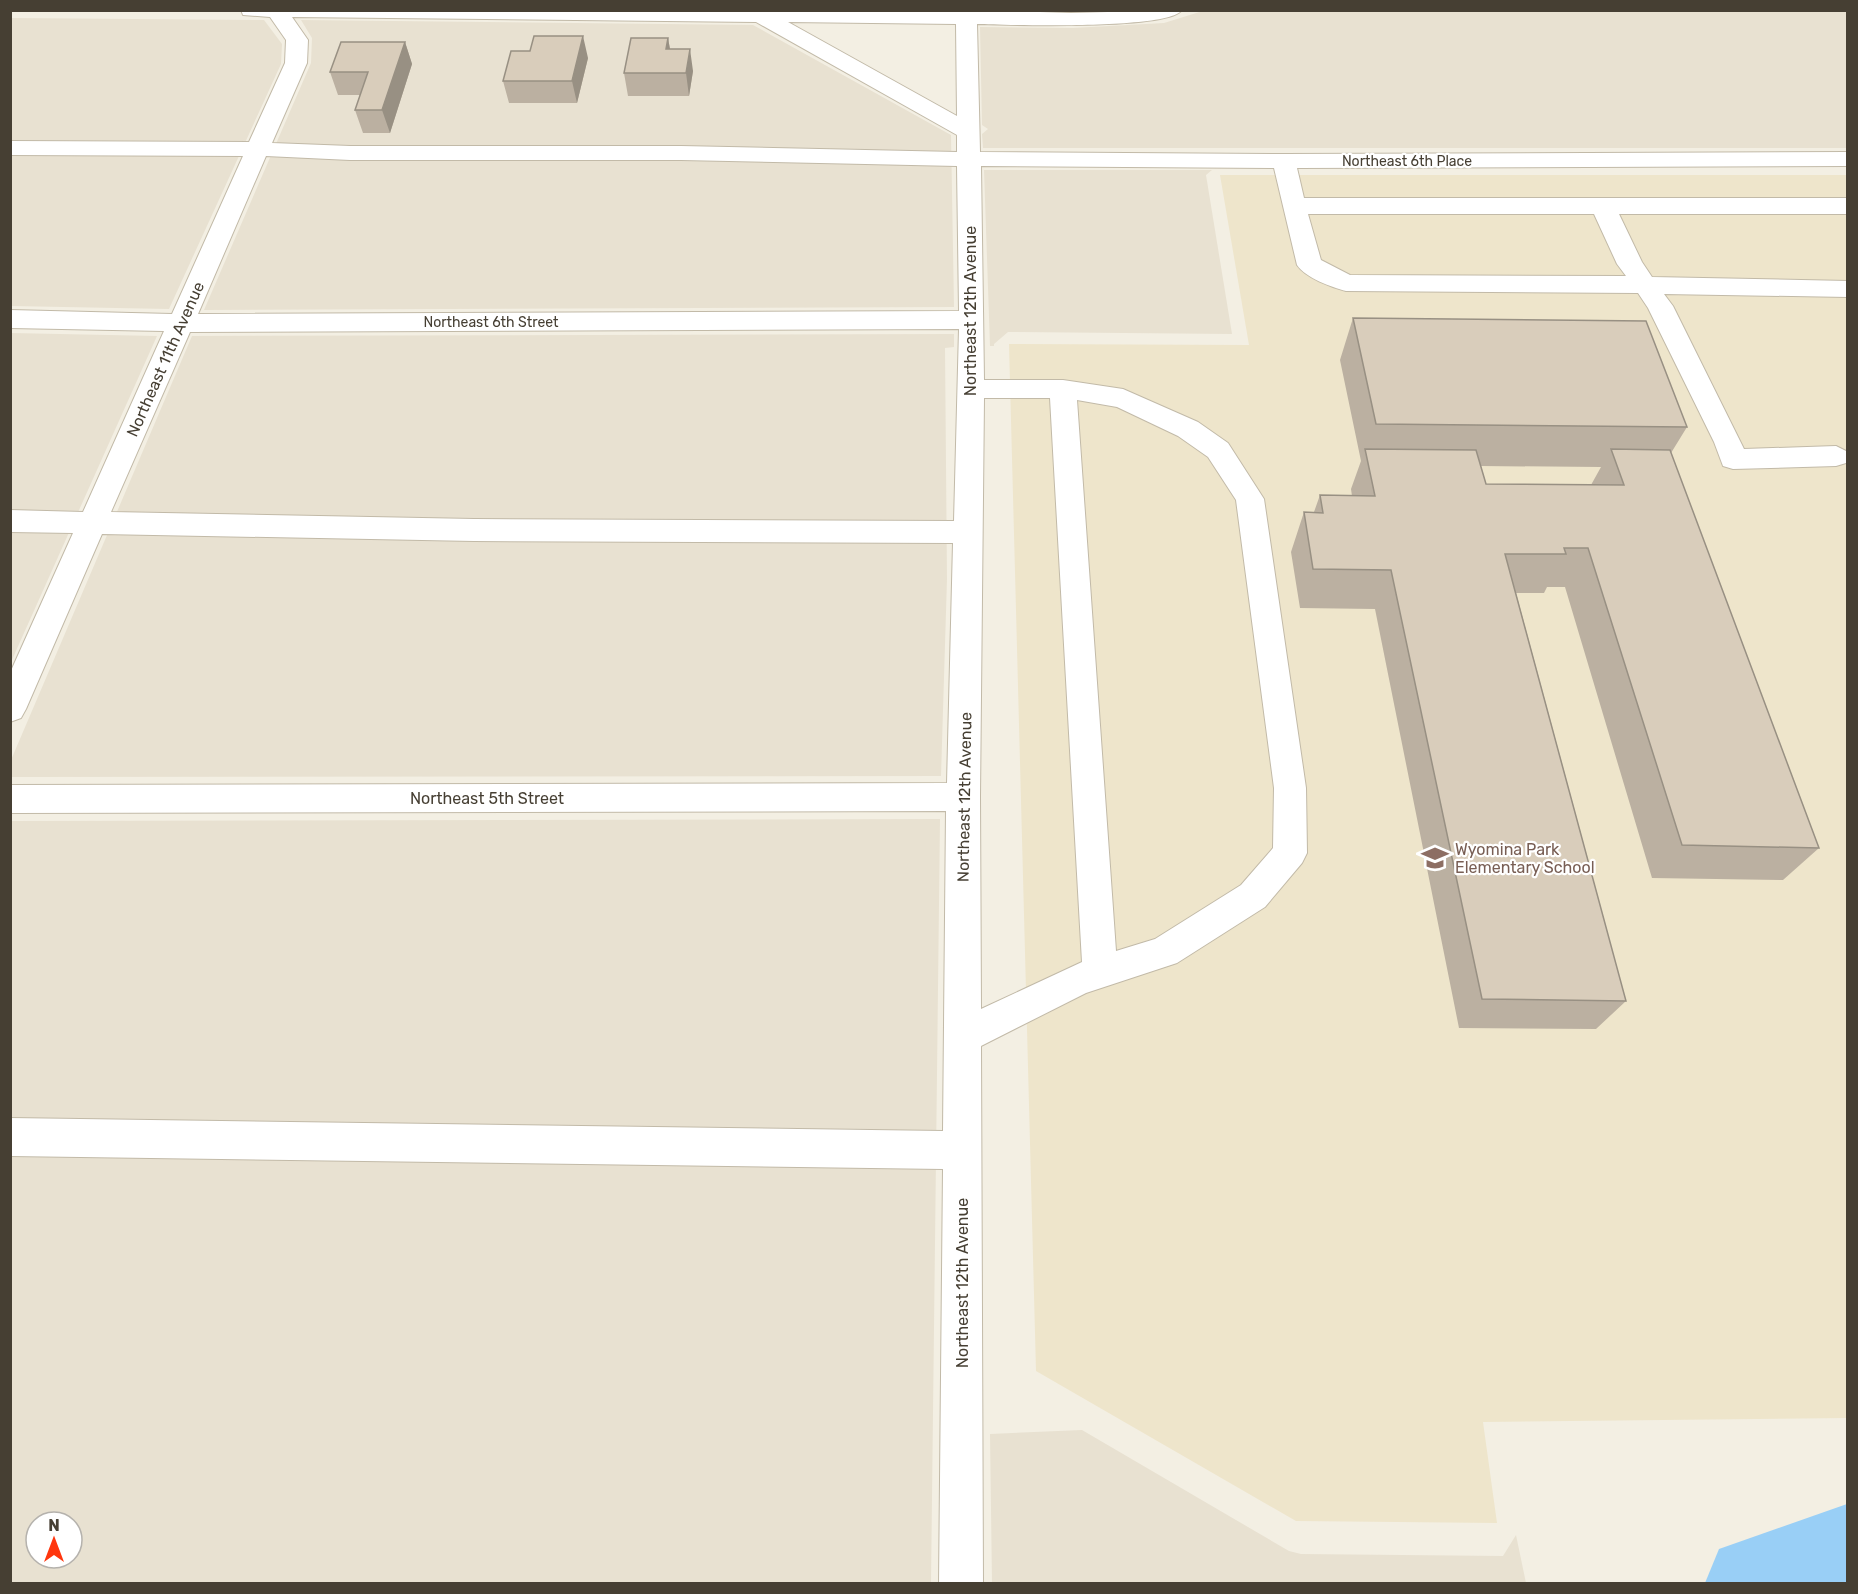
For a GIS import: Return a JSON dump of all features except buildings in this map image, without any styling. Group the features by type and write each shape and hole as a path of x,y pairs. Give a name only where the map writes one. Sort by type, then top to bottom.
{"street":[{"path":"250,10 760,16 966,14 1071,19 1161,14 1172,10"},
{"name":"Northeast 11th Avenue","path":"10,709 296,63 297,40 276,11"},
{"name":"Northeast 12th Avenue","path":"961,1584 963,797 972,320 966,14"},
{"path":"760,16 967,145"},
{"name":"Northeast 6th Place","path":"10,148 259,149 351,153 681,153 967,145 1284,161 1848,159"},
{"path":"1284,161 1310,265 1346,283 1848,289"},
{"path":"1294,206 1848,206"},
{"path":"1603,206 1630,264 1660,306 1717,421 1732,459 1836,456"},
{"name":"Northeast 6th Street","path":"10,319 180,323 972,320"},
{"path":"962,1037 1078,979 1165,952 1253,896 1290,853 1290,788 1251,499 1218,450 1188,429 1123,398 1063,389 971,389"},
{"path":"1063,389 1100,972"},
{"path":"10,521 474,530 968,532"},
{"name":"Northeast 5th Street","path":"10,799 963,797"},
{"path":"10,1137 962,1150"}],"shaded area":[{"path":"1206,10 1847,11 1847,148 983,148 982,134 988,129 982,125 980,27 1073,28 1164,23"},
{"path":"11,18 264,20 282,44 281,64 169,309 11,306"},
{"path":"301,20 753,25 951,135 954,307 204,310 311,63 312,38"},
{"path":"984,170 1212,170 1206,175 1232,334 1008,332 994,346 990,346"},
{"name":"Wyomina Park Elementary School","path":"1220,175 1847,175 1847,1418 1483,1422 1497,1523 1296,1521 1036,1371 1009,344 1249,345"},
{"path":"11,333 157,336 11,662"},
{"path":"954,334 954,347 945,348 947,579 941,776 11,777 11,760 192,336"},
{"path":"940,819 931,1583 11,1583 10,821"},
{"path":"1082,1430 1289,1551 1301,1554 1503,1556 1516,1535 1526,1583 992,1583 990,1434"}],"water":[{"path":"1847,1504 1847,1583 1705,1583 1719,1549"}],"place":[{"name":"Wyomina Park Elementary School","path":"1435,858"}]}
